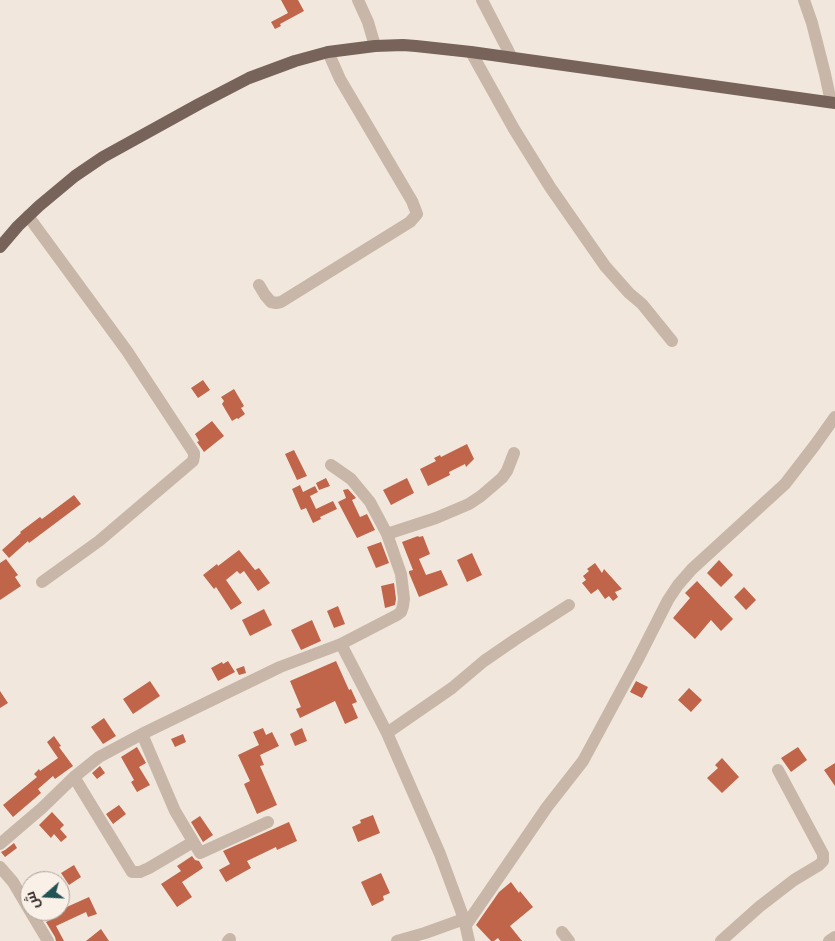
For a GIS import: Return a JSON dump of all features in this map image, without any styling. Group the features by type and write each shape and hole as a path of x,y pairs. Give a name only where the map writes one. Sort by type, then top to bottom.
{"main road":[{"path":"0,247 28,216 62,186 89,166 250,78 295,61 328,52 375,46 416,46 833,102"}],"street":[{"path":"358,0 368,22 375,46"},
{"path":"482,0 512,58"},
{"path":"804,0 833,102"},
{"path":"259,285 271,302 276,304 281,302 410,222 417,214 412,201 340,79 328,52"},
{"path":"471,52 514,129 566,211 605,266 629,293 642,304 672,341"},
{"path":"28,216 127,351 194,452 193,461 99,541 42,582"},
{"path":"396,941 465,922 582,761 668,600 678,586 692,569 785,484 835,417"},
{"path":"386,534 436,518 469,504 502,478 514,453"},
{"path":"0,844 99,757 280,667 341,644 401,612 404,599 401,574 386,534 370,502 350,479 331,465"},
{"path":"387,733 452,688 484,661 570,605"},
{"path":"341,644 387,733 440,854 465,922 469,941"},
{"path":"142,734 175,811 198,852 203,853 268,822"},
{"path":"721,941 759,907 823,861 823,854 778,770"},
{"path":"74,777 132,872 140,872 149,868 193,842"},
{"path":"0,867 14,882 20,893"},
{"path":"36,921 48,941"},
{"path":"829,941 835,937"}],"building":[{"path":"281,0 298,0 304,11 280,24 281,26 275,29 271,22 288,13"},
{"path":"203,380 210,390 198,398 191,388"},
{"path":"234,389 244,406 241,408 245,414 232,421 222,404 224,401 221,397"},
{"path":"212,421 224,436 204,452 197,442 199,441 195,434"},
{"path":"467,444 474,459 466,467 465,464 449,472 450,475 428,486 420,469 436,461 434,458 440,455 441,457"},
{"path":"294,450 307,476 297,480 285,454"},
{"path":"326,478 330,486 319,490 316,483"},
{"path":"407,478 414,493 391,505 383,490"},
{"path":"300,485 303,492 315,486 318,492 310,496 316,509 333,501 337,509 320,517 321,519 313,523 306,508 301,510 292,489"},
{"path":"348,489 356,498 352,500 360,517 367,514 375,530 357,538 338,502 346,498 343,490"},
{"path":"74,495 81,504 29,543 28,541 9,558 2,550 20,532 40,517 42,519"},
{"path":"423,536 430,554 419,559 426,575 441,570 448,585 419,597 409,573 409,571 413,570 402,542"},
{"path":"381,542 389,563 376,568 367,547"},
{"path":"239,550 255,570 259,568 270,583 258,591 244,571 240,574 237,571 226,580 242,603 231,610 216,587 214,589 203,575"},
{"path":"472,553 482,575 467,582 457,560"},
{"path":"6,559 18,575 15,577 21,586 0,600 0,563"},
{"path":"719,560 733,575 721,587 707,573"},
{"path":"595,563 602,573 604,569 622,589 615,592 618,597 613,601 609,596 605,599 598,589 591,594 582,583 586,580 583,576 589,571 587,569"},
{"path":"697,581 733,619 721,631 711,620 695,639 673,618 690,598 685,593"},
{"path":"394,583 395,605 385,608 381,586"},
{"path":"744,587 756,600 746,610 734,597"},
{"path":"338,606 345,624 334,628 327,611"},
{"path":"264,609 272,625 250,636 242,620"},
{"path":"312,620 321,641 301,650 291,630"},
{"path":"228,661 235,672 218,681 211,668"},
{"path":"336,661 349,690 351,689 357,702 352,704 358,718 345,724 335,701 300,718 296,709 301,707 290,681"},
{"path":"244,666 246,673 239,675 236,669"},
{"path":"150,681 160,696 133,714 123,699"},
{"path":"636,681 648,687 642,698 630,692"},
{"path":"689,688 702,700 691,712 678,700"},
{"path":"0,691 8,703 0,708"},
{"path":"104,718 116,736 103,744 91,727"},
{"path":"263,728 266,735 272,732 279,746 260,755 264,765 260,766 277,805 257,814 244,784 250,781 238,755 259,745 253,732"},
{"path":"302,728 307,741 295,746 290,734"},
{"path":"183,734 186,742 175,747 171,739"},
{"path":"54,736 61,746 59,747 73,766 55,779 53,776 38,789 41,793 13,817 3,805 37,777 34,774 39,769 40,771 58,758 47,742"},
{"path":"137,747 146,763 139,767 150,785 137,792 131,782 134,780 121,757"},
{"path":"798,747 807,760 791,772 781,758"},
{"path":"722,758 739,777 722,793 707,778 718,768 715,765"},
{"path":"835,763 835,786 824,770"},
{"path":"100,766 105,773 97,779 92,773"},
{"path":"119,805 126,814 113,824 106,814"},
{"path":"52,812 64,825 60,829 67,837 61,842 54,834 51,838 39,825"},
{"path":"373,815 380,833 358,842 352,827 361,823 360,820"},
{"path":"200,816 213,835 203,842 191,822"},
{"path":"289,822 297,841 277,850 276,847 247,861 251,868 226,882 219,870 230,864 223,851"},
{"path":"14,843 17,848 5,857 1,852"},
{"path":"192,856 195,860 199,861 203,868 182,882 192,897 177,907 161,884 181,871 177,866"},
{"path":"74,865 81,877 70,884 70,871 64,871"},
{"path":"381,873 390,893 383,896 384,900 372,906 361,882"},
{"path":"511,882 533,907 510,926 522,941 500,941 498,938 491,941 476,925 499,892"},
{"path":"89,897 97,914 88,917 86,912 70,919 70,906"},
{"path":"67,921 56,926 64,941 56,941 46,922"},
{"path":"101,929 109,941 86,941"}]}
